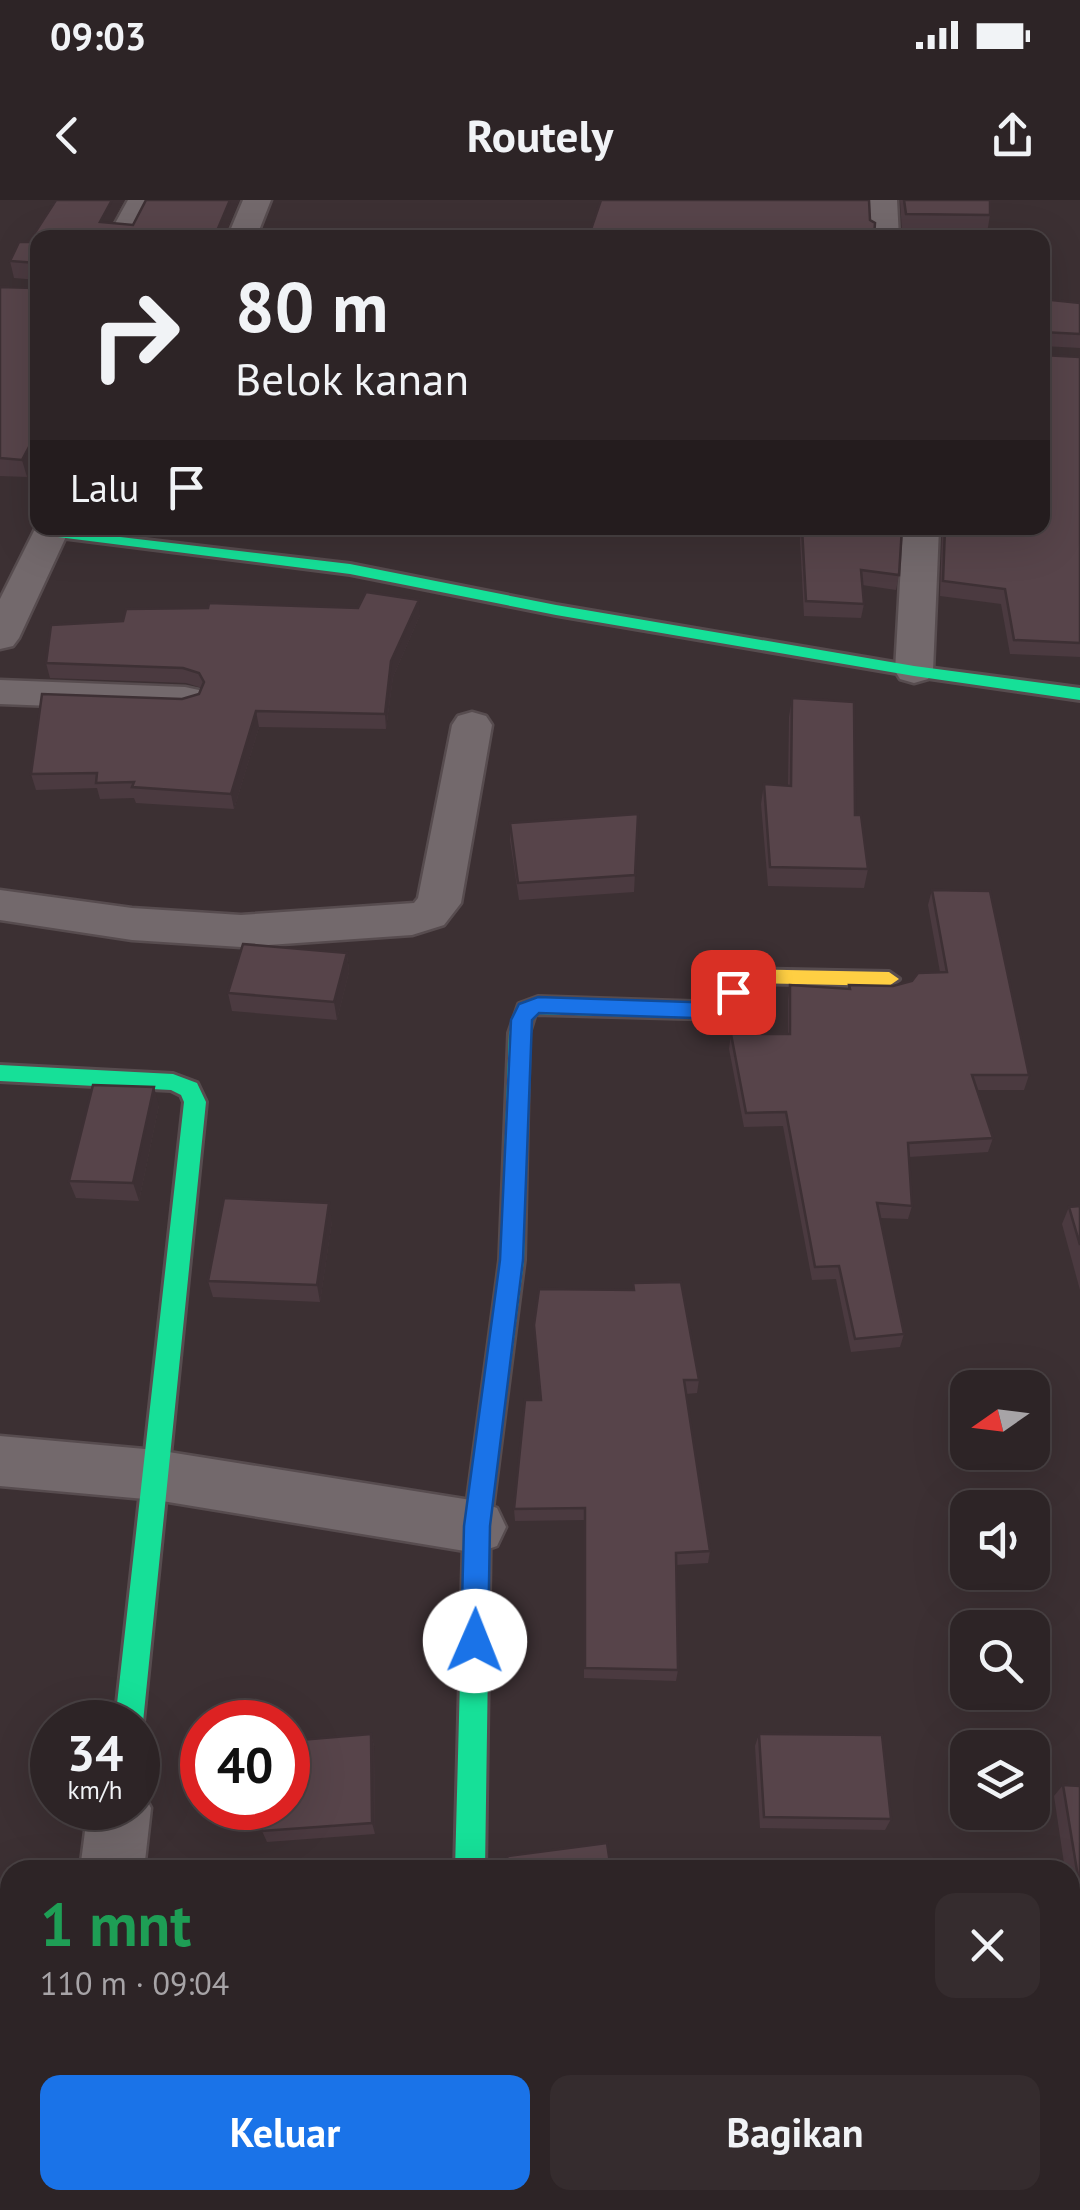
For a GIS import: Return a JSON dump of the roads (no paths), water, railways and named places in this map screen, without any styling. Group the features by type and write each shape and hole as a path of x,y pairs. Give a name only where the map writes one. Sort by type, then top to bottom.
{"street":[{"path":"125,230 142,200"},
{"path":"244,230 257,200"},
{"path":"883,200 885,230"},
{"path":"914,671 921,535"},
{"path":"0,638 48,537"},
{"path":"0,550 48,537 350,569 556,610 914,671 1080,694"},
{"path":"0,692 184,699"},
{"path":"0,906 132,924 240,932 412,919 429,914 439,903 472,724"},
{"path":"470,1860 477,1526 512,1260 519,1033 526,1010 538,1005 726,1011 732,1003 733,982 743,976 888,980"},
{"path":"0,1073 173,1082 188,1089 195,1102 131,1700"},
{"path":"0,1461 156,1475 477,1526"},
{"path":"113,1860 117,1830"}]}
